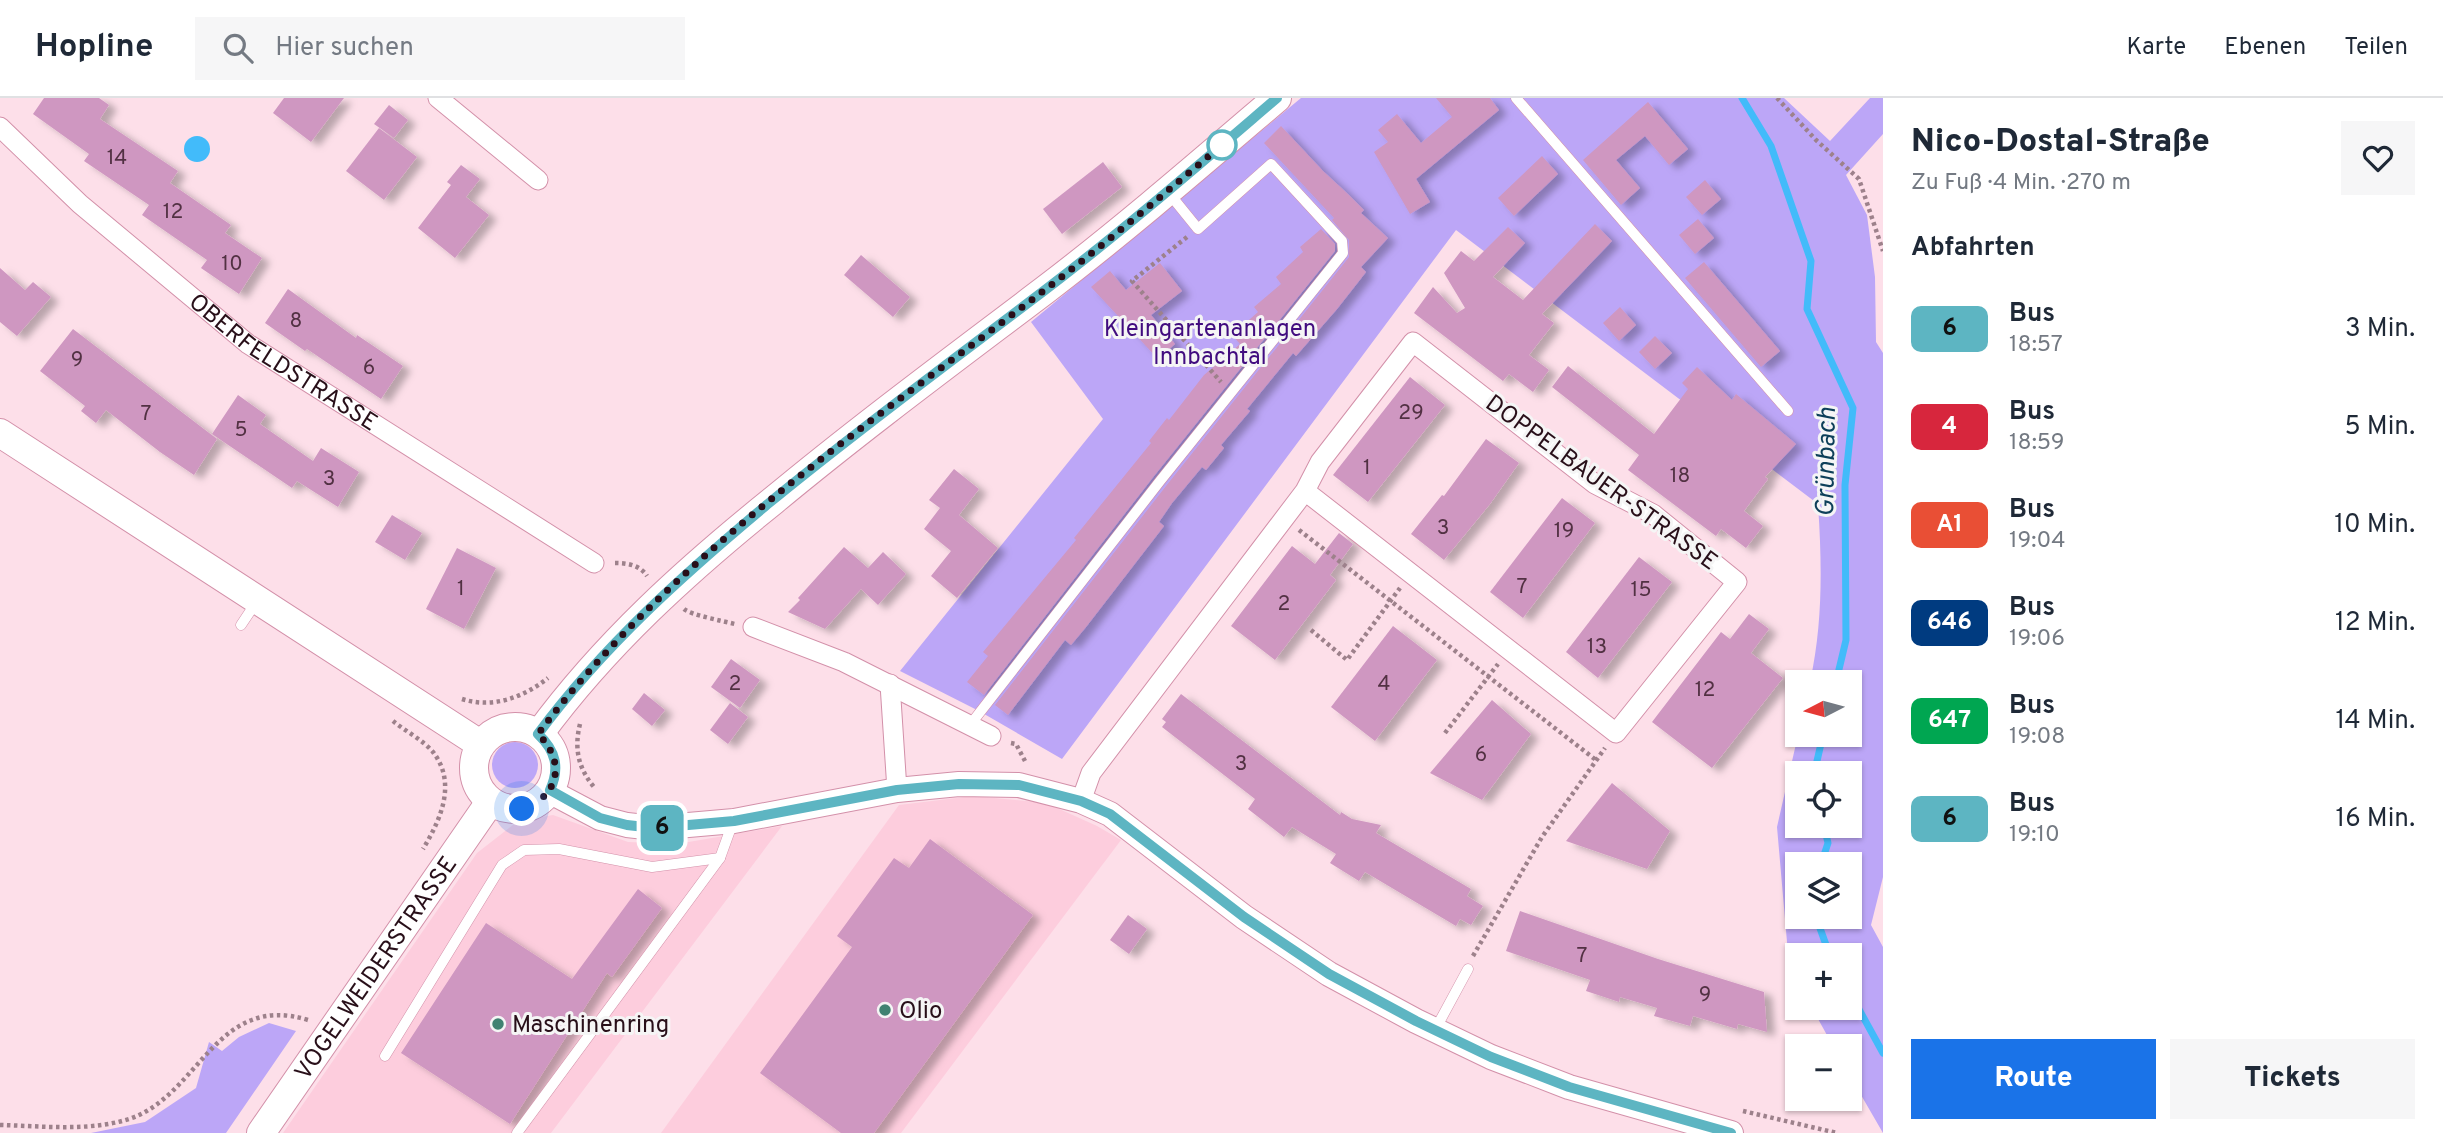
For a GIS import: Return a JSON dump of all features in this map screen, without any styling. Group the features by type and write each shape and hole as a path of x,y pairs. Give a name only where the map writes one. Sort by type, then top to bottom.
{"main road":[{"path":"538,734 657,586 1047,289 1277,98"},
{"path":"0,433 480,744"},
{"path":"501,728 527,728 538,734 548,743 554,754 555,779 550,790 542,799 522,809 500,807 490,802 475,781 473,769 480,744 501,728"},
{"name":"VOGELWEIDERSTRASSE","path":"261,1133 490,802"}],"street":[{"path":"438,98 538,180"},
{"name":"OBERFELDSTRASSE","path":"0,127 80,204 248,344 594,564"},
{"name":"DOPPELBAUER-STRASSE","path":"1081,801 1091,774 1305,491 1320,462 1413,342 1595,484 1653,514 1737,582 1616,733"},
{"path":"1305,491 1616,733"},
{"path":"753,627 844,662 991,736"},
{"path":"890,684 897,790"},
{"path":"550,790 600,818 654,828 734,821 897,790 959,784 1019,785 1081,801 1110,814 1244,917 1329,974 1435,1030 1491,1057 1569,1087 1733,1121"}],"lane":[{"path":"1516,98 1787,411"},
{"path":"970,725 1343,254 1342,241 1271,164 1198,229 1167,191"},
{"path":"241,625 257,600"},
{"path":"517,1133 720,858 734,821"},
{"path":"385,1056 502,865 524,850 559,849 652,867 720,858"},
{"path":"1435,1030 1468,969"}],"path":[{"path":"1777,98 1859,179 1883,251"},
{"path":"1198,229 1132,281 1231,393"},
{"path":"1284,519 1596,760"},
{"path":"594,564 626,563 643,569 657,586 692,615 753,627"},
{"path":"1311,630 1347,660 1410,573"},
{"path":"1446,733 1509,650"},
{"path":"464,701 486,704 516,697 535,688 561,704 581,718 576,741 579,763 592,786 602,792"},
{"path":"1468,969 1542,836 1616,733"},
{"path":"1011,761 1038,763"},
{"path":"0,1125 98,1127 135,1117 165,1098 214,1046 241,1024 265,1016 289,1014 311,1020 331,1031"},
{"path":"1733,1121 1837,1133"}],"shaded area":[{"path":"973,796 1046,803 1121,840 901,1133 661,1133 899,805"},
{"path":"553,815 628,842 677,844 782,826 551,1133 283,1133 477,853 518,821"}],"green space":[{"name":"Kleingartenanlagen Innbachtal","path":"1301,98 1784,98 1830,141 1870,98 1883,98 1883,134 1846,175 1867,215 1875,277 1876,342 1883,353 1883,877 1871,925 1883,947 1883,1133 1862,1097 1862,1034 1826,1034 1819,1020 1862,1020 1862,943 1787,943 1786,929 1862,929 1862,852 1785,852 1785,919 1777,827 1785,792 1785,838 1862,838 1862,761 1792,761 1795,747 1862,747 1862,670 1812,670 1820,593 1818,504 1456,230 1062,759 979,711 900,671 1103,419 1031,322"},
{"path":"515,742 531,749 538,765 531,781 515,788 499,781 492,765 499,749"},
{"path":"269,1023 296,1031 226,1133 91,1133 145,1122 196,1088 209,1042 222,1051 239,1037"}],"water":[{"path":"197,136 206,140 210,149 206,158 197,162 188,158 184,149 188,140"}],"building":[{"path":"44,98 99,98 109,105 100,119 178,171 170,183 231,225 225,233 262,258 239,294 201,268 207,260 142,215 149,205 84,161 89,154 33,114"},
{"path":"284,98 344,98 311,142 273,113"},
{"path":"1436,98 1490,98 1499,110 1416,179 1430,202 1410,214 1374,152 1388,142 1378,130 1397,114 1421,143 1452,117"},
{"path":"1648,102 1688,149 1669,165 1645,136 1616,160 1640,188 1621,205 1583,160"},
{"path":"389,105 408,120 394,138 374,124"},
{"path":"1281,126 1364,210 1361,213 1388,238 1361,267 1366,272 1337,309 1296,356 1293,353 1247,409 1250,411 1221,445 1224,448 1206,470 1202,467 1172,503 1159,522 1164,526 1086,627 1071,645 1065,640 1008,715 995,705 1349,257 1349,240 1332,220 1334,218 1264,143"},
{"path":"379,128 417,157 384,200 346,171"},
{"path":"1542,156 1558,174 1514,216 1498,198"},
{"path":"1103,162 1122,187 1062,234 1043,209"},
{"path":"461,165 480,179 466,197 489,215 455,258 418,228 451,185 447,182"},
{"path":"1705,180 1721,199 1702,215 1686,197"},
{"path":"1698,219 1714,238 1695,254 1679,235"},
{"path":"1595,224 1612,241 1542,314 1554,323 1529,355 1549,370 1533,392 1509,374 1503,381 1414,313 1433,287 1457,313 1465,308 1444,273 1461,251 1474,261 1508,227 1525,243 1493,277 1523,300"},
{"path":"1321,229 1335,244 1335,251 1154,476 984,695 967,682 988,656 983,652 1076,540 1074,538 1151,443 1149,441 1167,418 1169,420 1204,375 1240,344 1232,335 1258,312 1254,307 1281,284 1276,277 1303,252 1300,247"},
{"path":"861,255 910,297 893,317 844,275"},
{"path":"1704,262 1780,351 1761,367 1685,278"},
{"path":"1160,263 1182,291 1151,315 1175,344 1158,359 1091,287 1110,271 1126,290"},
{"path":"0,268 25,290 33,282 51,297 17,336 0,322"},
{"path":"288,289 356,338 357,335 403,366 381,399 265,323"},
{"path":"1620,307 1636,325 1619,341 1603,323"},
{"path":"73,329 217,439 194,475 106,410 96,423 81,411 85,406 40,371"},
{"path":"1655,336 1672,353 1655,369 1639,352"},
{"path":"1568,366 1654,434 1688,389 1682,383 1697,367 1732,400 1736,394 1796,444 1765,477 1768,479 1744,511 1763,526 1746,548 1721,529 1716,536 1628,470 1639,455 1552,387"},
{"path":"1410,377 1445,405 1368,502 1333,475"},
{"path":"238,395 266,415 260,424 313,461 321,448 359,472 338,507 297,481 292,488 212,434"},
{"path":"1486,439 1519,463 1490,504 1444,560 1411,534 1442,495 1444,496"},
{"path":"954,469 979,489 959,515 998,548 957,598 931,576 951,551 924,529 940,508 929,500"},
{"path":"1562,498 1595,523 1523,618 1490,592"},
{"path":"392,515 422,533 405,560 375,542"},
{"path":"1339,533 1353,544 1330,575 1336,580 1275,660 1231,626 1292,546 1315,564"},
{"path":"844,547 868,568 883,552 906,574 878,605 861,589 825,629 788,612 800,600 798,598"},
{"path":"457,548 496,568 464,629 426,609"},
{"path":"1639,557 1672,582 1598,678 1566,652"},
{"path":"1749,614 1769,629 1751,653 1783,678 1712,768 1652,722 1721,632 1730,639"},
{"path":"1393,626 1437,660 1375,741 1331,707"},
{"path":"731,659 760,680 740,708 711,687"},
{"path":"644,693 665,710 652,726 632,709"},
{"path":"1181,694 1340,815 1341,812 1352,819 1381,825 1376,833 1471,889 1467,896 1483,906 1471,925 1460,919 1456,926 1365,872 1359,881 1330,863 1336,854 1292,827 1284,837 1248,809 1255,799 1162,727 1166,722 1162,719"},
{"path":"1492,700 1531,734 1482,800 1430,773"},
{"path":"730,703 748,717 728,744 710,730"},
{"path":"1612,783 1670,831 1647,869 1566,841"},
{"name":"Olio","path":"930,839 1033,915 874,1133 841,1133 760,1073 852,947 837,936 894,858 909,868"},
{"name":"Maschinenring","path":"638,889 662,908 612,977 607,973 510,1124 401,1053 486,923 572,979"},
{"path":"1520,911 1764,992 1767,1032 1738,1024 1737,1029 1693,1016 1690,1026 1654,1016 1657,1008 1620,997 1619,1002 1586,991 1590,980 1506,951"},
{"path":"1128,915 1147,929 1129,954 1110,940"}],"waterway":[{"name":"Grünbach","path":"1742,98 1771,146 1811,261 1807,309 1853,408 1845,485 1846,640 1839,670"},
{"name":"Grünbach","path":"1817,761 1820,747"},
{"name":"Grünbach","path":"1825,852 1827,838"},
{"name":"Grünbach","path":"1820,929 1825,943"},
{"name":"Grünbach","path":"1862,1015 1883,1053"}],"bus line":[{"name":"6","path":"1277,98 1047,289 808,471 665,593 604,654 538,734 548,743 554,754 555,779 550,790 600,818 654,828 734,821 897,790 959,784 1019,785 1081,801 1110,814 1244,917 1329,974 1416,1021 1491,1057 1569,1087 1731,1133"}],"place":[{"name":"Olio","path":"885,1010"},
{"name":"Maschinenring","path":"498,1024"}],"route":[{"path":"522,809 542,799 555,779 554,754 548,743 538,734 604,654 665,593 808,471 1047,289 1222,145"}]}
